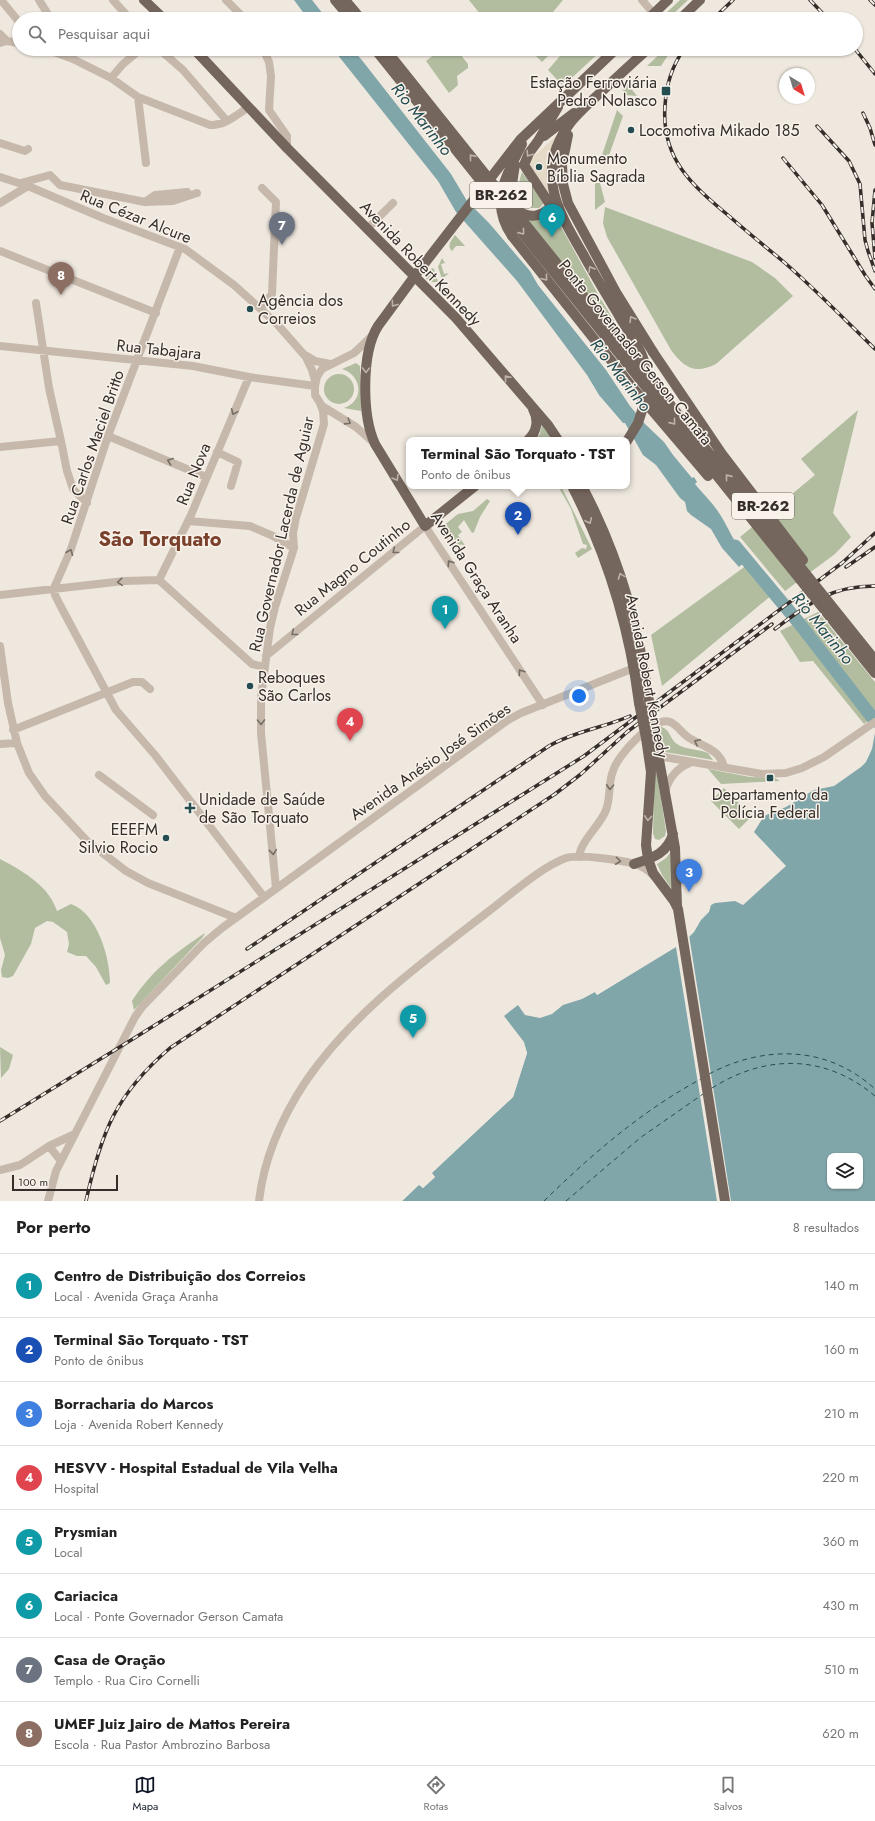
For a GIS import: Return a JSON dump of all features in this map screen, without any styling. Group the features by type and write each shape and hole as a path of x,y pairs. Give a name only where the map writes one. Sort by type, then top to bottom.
{"main road":[{"path":"144,0 157,12"},
{"path":"336,0 345,12"},
{"path":"345,0 354,12"},
{"path":"687,12 700,0"},
{"path":"657,12 665,2"},
{"name":"Avenida Robert Kennedy","path":"201,56 287,148 471,335 548,425 556,437"},
{"name":"Ponte Governador Gerson Camata","path":"381,56 875,673"},
{"name":"Ponte Governador Gerson Camata","path":"391,56 875,659"},
{"name":"BR-262","path":"608,56 533,127 516,155 505,178 500,201 502,216 512,236 664,426 792,570"},
{"name":"BR-262","path":"640,56 583,109 573,125 564,149 562,175 565,194 572,212 613,287 653,352 722,454 764,507 875,659"},
{"path":"554,200 549,203 524,165 528,155 538,142 564,97"},
{"path":"538,142 569,116 591,102"},
{"path":"583,109 564,132 556,150 552,169 554,200 565,224 613,307 642,353 648,376 645,405 638,423 630,437"},
{"name":"Avenida Graça Aranha","path":"425,526 375,444 368,424 366,380 367,354 374,332 414,277 452,231 509,154 533,127"},
{"path":"516,155 513,174 513,191 514,202 518,209 525,214 537,216 546,212 554,200"},
{"path":"531,437 534,434 536,426 536,417 532,408"},
{"name":"Rua Magno Coutinho","path":"425,526 471,489"},
{"name":"Avenida Robert Kennedy","path":"573,489 594,532 614,583 625,622 639,703 658,756 665,793"},
{"name":"Avenida Robert Kennedy","path":"584,489 615,560 628,599 644,668 648,696 651,772 646,845 648,859 657,879 674,901 678,910"},
{"path":"590,489 591,504"},
{"path":"665,793 675,848 678,910 681,932 725,1201"},
{"path":"634,864 657,856 670,843 673,834"}],"street":[{"path":"1,0 12,13"},
{"path":"39,0 47,12"},
{"path":"113,0 124,12"},
{"path":"226,0 238,12"},
{"path":"642,0 650,12"},
{"path":"0,34 4,42"},
{"path":"65,56 112,78 138,97 210,124 218,125 251,110"},
{"path":"112,78 123,64 133,56"},
{"path":"167,56 184,70 227,121"},
{"path":"266,56 271,76 269,110 287,136 287,148"},
{"path":"138,97 146,163"},
{"path":"0,143 25,151 28,149"},
{"path":"0,203 24,185 52,175 60,185 145,202 173,201 197,193"},
{"name":"Rua Cézar Alcure","path":"0,177 24,185 103,218 180,247 214,269 261,308 301,351 310,363 315,384"},
{"path":"261,308 272,294 276,202 262,188"},
{"path":"145,202 155,195 187,192"},
{"path":"367,229 393,203"},
{"name":"Rua Carlos Maciel Britto","path":"54,588 71,549 108,436 180,247"},
{"path":"0,251 156,313"},
{"path":"36,303 49,388 70,483 77,494 87,503"},
{"path":"315,384 319,372 330,364 354,353 366,344 374,332"},
{"name":"Rua Tabajara","path":"0,346 193,366 249,377 315,384"},
{"name":"Rua Cézar Alcure","path":"301,351 315,361 330,364"},
{"name":"Rua Nova","path":"159,580 188,521 249,377"},
{"name":"Rua Governador Lacerda de Aguiar","path":"276,888 261,733 261,697 264,667 275,607 294,548 293,533 296,518 324,424 323,411 316,395 315,384"},
{"path":"320,403 326,409 359,430 375,444"},
{"path":"108,436 206,477"},
{"path":"0,447 61,441"},
{"path":"217,452 238,462 231,486"},
{"path":"188,521 250,526 273,536 294,548"},
{"name":"Rua Magno Coutinho","path":"266,656 425,526"},
{"name":"Avenida Graça Aranha","path":"425,526 542,704"},
{"path":"0,595 124,581 159,580 252,664 264,667"},
{"path":"54,588 58,601 120,715 155,755 264,898"},
{"path":"43,589 53,595 58,601"},
{"path":"0,646 16,744 24,763 39,788 80,834 126,871 142,880 236,918"},
{"name":"Avenida Anésio José Simões","path":"48,1201 53,1178 61,1161 138,1012 204,944 276,888 500,725 542,704 634,668"},
{"path":"13,730 136,681 142,682 150,689"},
{"path":"579,857 583,845 600,823 607,808 611,777 617,762 632,744 657,724 667,721 674,724 686,736 716,753 721,758 724,767"},
{"path":"658,756 770,774 794,771 824,757 875,722"},
{"path":"0,744 16,744"},
{"path":"665,793 669,782 675,773 683,766 693,762"},
{"path":"99,775 153,815"},
{"path":"259,1201 272,1149 287,1113 317,1066 350,1028 403,977 531,878 561,860 579,857 634,864 646,869 657,879"},
{"path":"0,1170 20,1165 49,1146 75,1134"},
{"path":"49,1146 61,1161"}],"green space":[{"path":"469,0 563,0 553,12 478,12"},
{"path":"680,0 688,0 675,12 667,12"},
{"path":"432,56 462,56 468,64 468,68 457,76 458,85 449,93 426,61"},
{"path":"536,56 548,56 542,62"},
{"path":"560,56 595,56 563,86 548,70"},
{"path":"658,56 667,56 661,66 647,66"},
{"path":"639,75 639,78 629,86 637,96 626,95 622,89"},
{"path":"617,110 623,116 607,161 601,158"},
{"path":"522,172 544,203 539,208 528,208 521,202 518,187"},
{"path":"595,183 600,183 605,202 595,210"},
{"path":"605,207 752,262 775,278 793,296 716,364 702,369 690,368 680,361 671,350 607,237 603,223"},
{"path":"553,212 599,296 635,355 527,220 541,220"},
{"path":"455,235 465,246 456,246 452,251 450,249 450,245"},
{"path":"442,258 445,263 441,264 444,274 449,273 442,279 438,267"},
{"path":"432,268 434,269 438,282 430,282 426,279 427,274"},
{"path":"356,363 360,366 361,411 344,408 351,405 355,400 358,394 358,388 354,377 349,372 342,369"},
{"path":"339,374 350,378 354,389 350,400 339,404 328,400 324,389 328,378"},
{"path":"858,410 833,513 851,537 835,554 785,591 740,537 815,475 801,459"},
{"path":"542,424 550,437 536,437 540,434"},
{"path":"560,489 562,489 592,549 578,558 575,553 582,548 586,549 587,545 583,544 571,509"},
{"path":"487,499 490,501 480,517 474,532 472,533 464,520 458,527 462,532 458,535 466,547 465,548 462,544 454,550 441,531 442,527 458,514 473,511"},
{"path":"747,565 772,595 662,686 651,635"},
{"path":"818,612 875,682 875,715 864,724 813,661 800,662 780,631"},
{"path":"659,726 668,732 677,744 708,753 713,760 665,752"},
{"path":"651,735 666,831 665,836 659,840 655,839 653,833 654,784"},
{"path":"708,769 750,777 775,778 780,781 721,784"},
{"path":"724,788 752,816 739,829 711,801"},
{"path":"673,849 674,892 662,875 657,864 666,858"},
{"path":"0,859 20,870 40,885 51,899 57,911 71,904 80,909 88,917 101,938 105,950 110,983 106,985 96,967 86,956 77,956 67,952 69,944 67,932 53,922 47,921 35,928 31,944 13,976 8,978 2,977 1,970 5,955 0,938"},
{"path":"205,933 203,937 134,1010 132,1001 147,980 174,955"},
{"path":"0,1047 13,1055 9,1069 1,1078"}],"shaded area":[{"path":"557,135 550,200 528,162"}],"water":[{"path":"294,0 312,0 321,12 303,12"},
{"name":"Rio Marinho","path":"339,56 358,56 361,59 451,174 467,201 489,223 530,271 538,285 606,370 630,406 645,424 664,442 692,478 694,477 697,482 695,484 717,510 748,559 739,567 722,548 711,529 687,511 685,502 680,498 656,465 643,455 625,423 623,423 599,395 587,375 517,281 456,212 438,181"},
{"path":"875,733 875,1201 402,1201 419,1184 423,1188 435,1177 431,1173 513,1097 527,1053 524,1042 504,1016 518,1005 525,1015 540,1018 552,1014 563,1005 582,999 595,992 597,995 685,941 709,912 711,905 715,903 735,901 743,905 786,866 754,832 764,816 786,807 814,790 834,786 866,762 872,749"}],"pier":[{"path":"689,935 731,1201 717,1201 676,947 597,995 595,992 596,991 598,993"},
{"path":"525,1047 527,1053 513,1097 432,1173 435,1177 423,1188 419,1185 402,1201 400,1201 418,1183 423,1185 432,1177 430,1172 511,1095 525,1053"}],"waterway":[{"name":"Rio Marinho","path":"735,546 799,623 875,721"}],"ferry route":[{"path":"709,1074 751,1058 773,1054 795,1054 816,1057 837,1064 856,1075 875,1089"},
{"path":"712,1088 732,1077 753,1069 774,1065 795,1064 816,1066 836,1072 856,1082 875,1096"},
{"path":"544,1201 618,1134 680,1091 701,1079"},
{"path":"566,1201 640,1138 703,1094"}],"railway":[{"path":"720,12 733,0"},
{"path":"810,0 821,12"},
{"path":"870,0 875,5"},
{"path":"680,56 670,76 665,106 665,125 668,141 674,156 682,169 691,182 797,273 875,349"},
{"path":"861,56 875,74"},
{"path":"863,113 870,128 875,145"},
{"path":"817,126 849,161 860,184 865,240 875,271"},
{"path":"783,158 822,205 875,289"},
{"path":"875,190 872,223 875,258"},
{"path":"0,1121 584,756 842,563 875,533"},
{"path":"846,567 875,547"},
{"path":"775,629 799,611 821,598 846,589 875,586"},
{"path":"86,1201 98,1155 113,1117 123,1099 136,1082 151,1065 170,1048 555,794 581,774 627,732 772,624"},
{"path":"247,949 549,746 579,733 610,724 630,716"}],"place":[{"name":"Estação Ferroviária Pedro Nolasco","path":"666,91"},
{"name":"Locomotiva Mikado 185","path":"631,130"},
{"name":"Monumento Bíblia Sagrada","path":"539,167"},
{"name":"Cariacica","path":"552,237"},
{"name":"Casa de Oração","path":"282,245"},
{"name":"UMEF Juiz Jairo de Mattos Pereira","path":"61,295"},
{"name":"Agência dos Correios","path":"250,309"},
{"name":"Terminal São Torquato - TST","path":"518,535"},
{"name":"Centro de Distribuição dos Correios","path":"445,629"},
{"name":"Reboques São Carlos","path":"250,686"},
{"name":"HESVV - Hospital Estadual de Vila Velha","path":"350,741"},
{"name":"Departamento da Polícia Federal","path":"770,778"},
{"name":"Unidade de Saúde de São Torquato","path":"190,808"},
{"name":"EEEFM Silvio Rocio","path":"166,838"},
{"name":"Borracharia do Marcos","path":"689,892"},
{"name":"Prysmian","path":"413,1038"}],"district":[{"name":"São Torquato","path":"160,539"}]}
